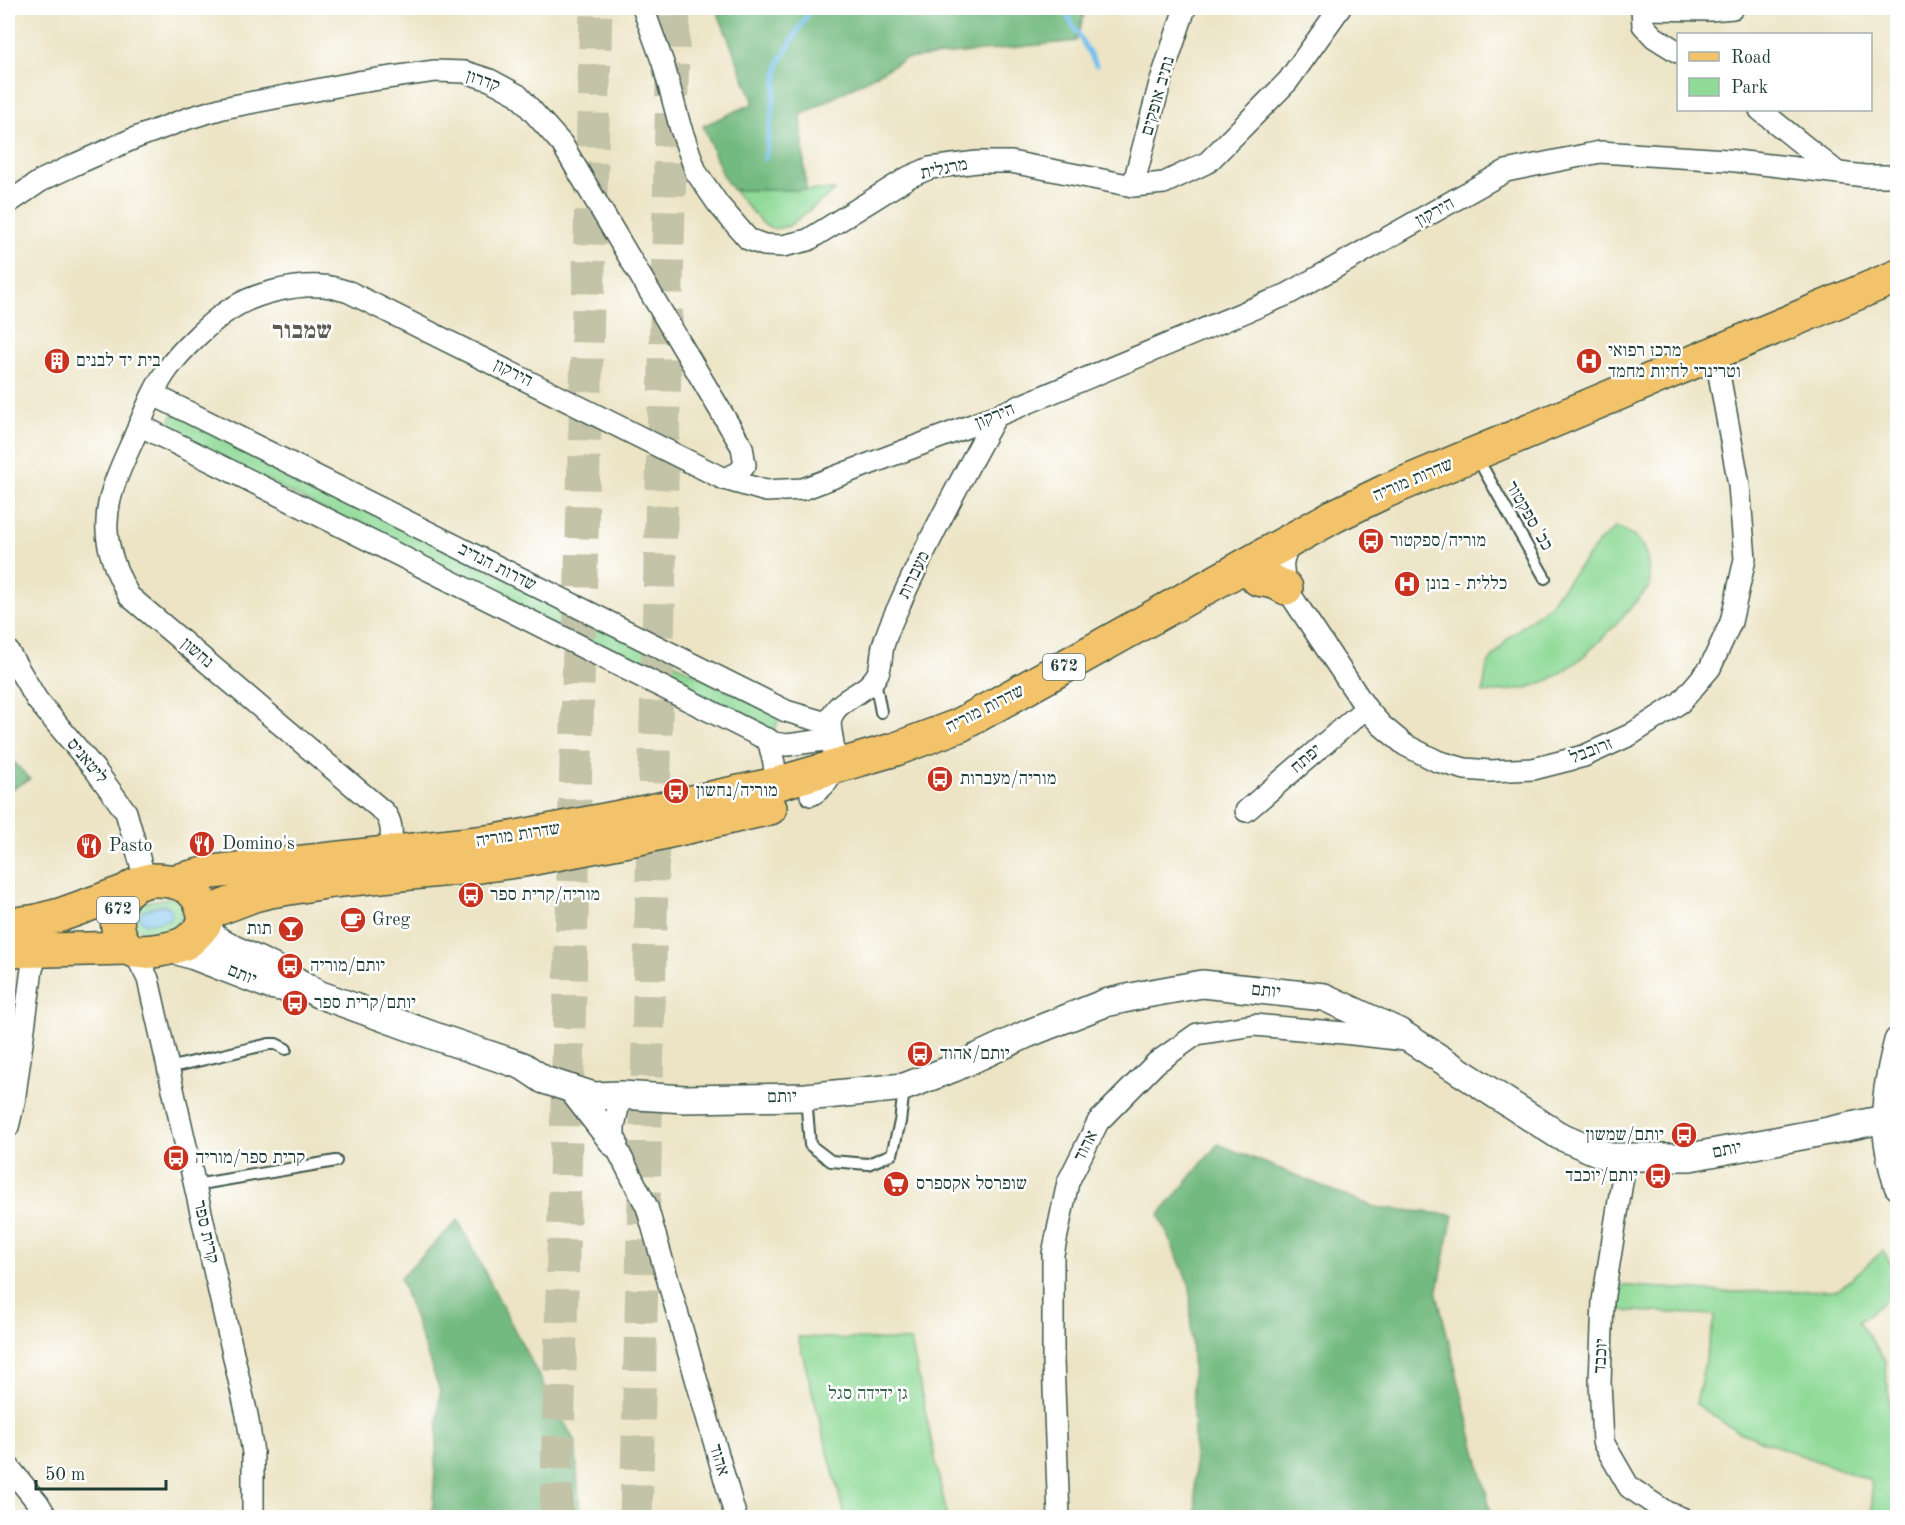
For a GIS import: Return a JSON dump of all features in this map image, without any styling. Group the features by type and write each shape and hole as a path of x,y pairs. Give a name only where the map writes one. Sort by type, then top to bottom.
{"main road":[{"name":"שדרות מוריה","path":"8,925 37,921 74,906 151,884 212,872 496,841 646,812 776,783 832,743 896,749 960,725 1334,516 1386,491 1898,276"},
{"name":"שדרות מוריה","path":"204,919 254,895 271,891 332,881 524,860 654,835 763,810 895,772 965,742 1015,717 1275,577 1402,504 1898,301"},
{"path":"151,884 193,892 198,898 204,919"},
{"name":"672","path":"131,950 120,934 118,909 151,884"},
{"name":"672","path":"8,951 149,951 168,948 182,945 191,939 204,919"}],"street":[{"name":"מרגלית","path":"643,8 663,63 680,126 696,172 718,204 748,239 764,245 783,246 808,240 909,177 930,168 977,162 1011,162 1133,186 1164,183 1208,162 1287,81 1340,8"},
{"name":"נתיב אופקים","path":"1133,186 1160,83 1185,8"},
{"path":"1677,51 1653,37 1643,25 1641,8 1710,10 1733,8"},
{"name":"קדרון","path":"8,203 42,180 76,164 167,126 223,108 358,82 435,71 465,72 490,80 518,95 562,144 742,447 745,465 738,473 724,479"},
{"path":"1761,111 1839,174"},
{"name":"הירקון","path":"146,410 167,370 196,337 234,307 264,294 296,287 323,286 349,292 368,300 724,479 766,491 803,489 996,416 1288,294 1506,171 1600,152 1727,160 1839,174 1898,176"},
{"name":"זרובבל","path":"1275,577 1366,708 1381,725 1405,745 1437,760 1465,769 1490,771 1533,769 1584,756 1630,735 1681,702 1710,668 1731,622 1745,559 1739,485 1719,374"},
{"name":"שדרות הנדיב","path":"146,410 786,711 812,720 822,720 832,743 787,745 774,743 146,410"},
{"name":"נחשון","path":"146,410 110,496 107,513 108,545 119,577 129,596 384,812 391,828 391,852"},
{"name":"מעברות","path":"875,679 883,646 897,609 944,511 996,416"},
{"path":"1275,577 1287,549 1299,537"},
{"name":"ליטאניס","path":"8,651 37,700 118,800 130,824 143,872 151,884"},
{"path":"812,795 829,782 832,743 831,715 835,709 875,679"},
{"name":"יפתח","path":"1246,811 1366,708"},
{"path":"768,740 776,783"},
{"name":"יותם","path":"204,919 213,937 225,945 276,969 318,994"},
{"name":"יותם","path":"168,948 269,986 318,994 523,1066 544,1080 594,1096 621,1095 685,1099 806,1097 904,1087 1105,1003 1202,984 1324,997 1399,1032 1558,1135 1609,1157 1690,1157 1843,1128 1893,1113"},
{"path":"8,1127 14,1101 32,969 36,957 44,950"},
{"name":"קרית ספר","path":"131,950 148,980 247,1415 253,1453 254,1518"},
{"name":"אהוד","path":"1059,1518 1053,1361 1053,1254 1068,1182 1098,1122 1156,1063 1197,1034 1254,1025 1414,1042"},
{"path":"1843,1128 1859,1121 1866,1114 1888,1079 1898,1041"},
{"name":"יותם","path":"523,1066 543,1065 601,1081 621,1095"},
{"path":"1888,1079 1893,1096 1889,1152 1898,1186"},
{"path":"572,1089 614,1143"},
{"path":"614,1143 614,1126 621,1095"},
{"path":"1843,1128 1889,1152"},
{"name":"אהוד","path":"614,1143 647,1207 736,1518"},
{"name":"יוכבד","path":"1626,1157 1603,1301 1600,1382 1603,1442 1629,1487 1666,1512 1682,1518"},
{"path":"8,1466 38,1503 47,1518"}],"lane":[{"name":"ככ' ספקטור","path":"1484,471 1545,578"},
{"path":"875,679 881,711"},
{"path":"168,1068 269,1044 276,1044 286,1049"},
{"path":"806,1097 810,1145 831,1161 868,1164 892,1154 900,1122 904,1087"},
{"path":"195,1185 336,1161"}],"green space":[{"path":"716,8 1086,8 1076,41 905,59 801,115 806,190 733,190 724,178 703,126 754,103"},
{"path":"733,190 835,190 789,226 773,229 761,222"},
{"path":"174,411 781,717 771,735 166,430"},
{"path":"1616,527 1635,537 1644,549 1650,586 1595,646 1563,672 1529,687 1483,693 1487,665 1509,637 1548,606 1600,541"},
{"path":"8,756 30,779 14,788 8,788"},
{"path":"169,898 179,900 184,908 182,917 172,928 155,932 138,929 131,925 135,904"},
{"path":"1218,1144 1374,1207 1453,1215 1437,1294 1491,1512 1495,1517 1196,1517 1190,1286 1159,1215"},
{"path":"458,1220 575,1442 580,1517 432,1517 440,1391 400,1278"},
{"path":"1883,1251 1897,1274 1897,1291 1859,1322 1885,1361 1897,1475 1897,1517 1874,1517 1871,1481 1736,1431 1696,1404 1715,1315 1615,1310 1614,1285 1728,1292 1838,1290"},
{"name":"גן ידידה סגל","path":"798,1337 911,1341 947,1517 845,1517"}],"water":[{"path":"164,905 171,908 172,916 167,920 145,924 139,918 143,910"}],"waterway":[{"path":"765,159 779,63 811,8"},
{"path":"1063,8 1096,65"}],"tunnel":[{"path":"556,1518 596,8"},
{"path":"636,1518 674,8"}],"place":[{"name":"בית יד לבנים","path":"57,361"},
{"name":"מרכז רפואי וטרינרי לחיות מחמד","path":"1589,361"},
{"name":"מוריה/ספקטור","path":"1371,541"},
{"name":"כללית - בונן","path":"1407,584"},
{"name":"מוריה/מעברות","path":"940,779"},
{"name":"מוריה/נחשון","path":"676,791"},
{"name":"Domino's","path":"202,844"},
{"name":"Pasto","path":"89,846"},
{"name":"מוריה/קרית ספר","path":"471,895"},
{"name":"Greg","path":"353,920"},
{"name":"תות","path":"291,929"},
{"name":"יותם/מוריה","path":"290,966"},
{"name":"יותם/קרית ספר","path":"295,1003"},
{"name":"יותם/אהוד","path":"920,1054"},
{"name":"יותם/שמשון","path":"1684,1135"},
{"name":"קרית ספר/מוריה","path":"176,1158"},
{"name":"יותם/יוכבד","path":"1658,1176"},
{"name":"שופרסל אקספרס","path":"896,1184"}],"district":[{"name":"שמבור","path":"302,332"}]}
